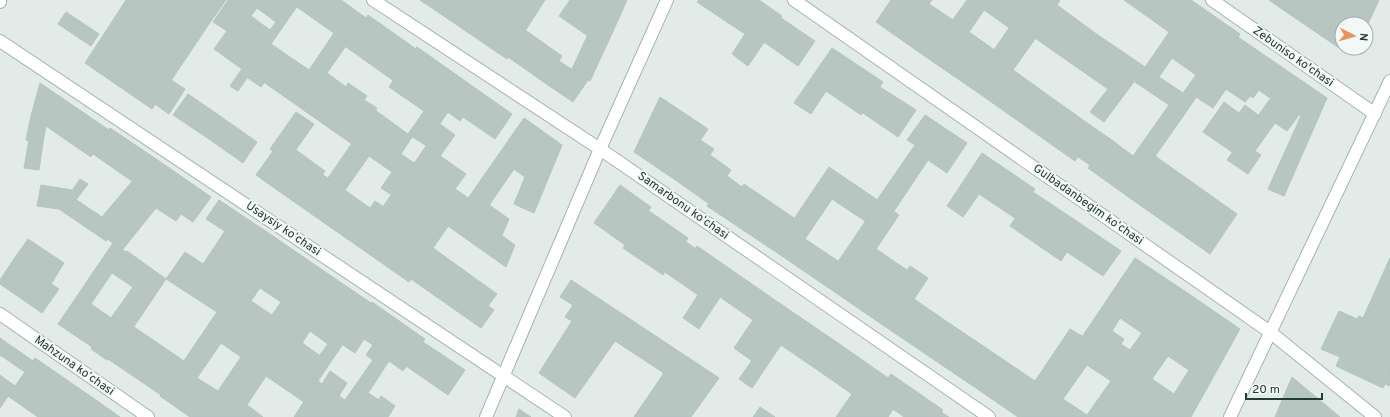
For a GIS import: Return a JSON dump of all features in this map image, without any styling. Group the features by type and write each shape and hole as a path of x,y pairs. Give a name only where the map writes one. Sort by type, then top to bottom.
{"street":[{"name":"Samarbonu koʻchasi","path":"373,0 600,149 989,417"},
{"path":"486,417 600,149 667,0"},
{"name":"Gulbadanbegim koʻchasi","path":"794,0 1270,332 1375,417"},
{"name":"Zebuniso ko'chasi","path":"1212,0 1375,114"},
{"name":"Usaysiy koʻchasi","path":"0,41 565,417"},
{"path":"1230,417 1390,81"},
{"name":"Mahzuna koʻchasi","path":"0,314 148,417"}],"building":[{"path":"126,0 175,0 209,24 152,109 85,63"},
{"path":"175,0 226,0 209,24"},
{"path":"228,0 247,0 235,18 271,44 238,91 230,86 242,69 214,49 227,31 213,22"},
{"path":"247,0 291,0 298,5 271,44 235,18","holes":["257,8 276,22 270,30 251,16"]},
{"path":"291,0 302,0 298,5"},
{"path":"302,0 341,0 366,18 348,43 297,7"},
{"path":"420,0 469,0 454,23"},
{"path":"469,0 545,0 507,59 454,23"},
{"path":"570,0 612,0 603,19 597,15 588,36 559,16"},
{"path":"612,0 627,0 615,27 603,19"},
{"path":"699,0 759,0 782,16 748,66 732,54 745,34 697,2"},
{"path":"891,0 932,0 929,4 953,20 926,57 876,22"},
{"path":"967,0 1012,0 1032,14 1018,34 984,10 969,32 1003,56 977,92 926,57"},
{"path":"1012,0 1042,0 1032,14"},
{"path":"1042,0 1060,0 1057,5 1095,33 1083,50 1032,14"},
{"path":"1124,0 1191,0 1169,32"},
{"path":"1191,0 1240,34 1184,115 1135,82","holes":["1172,58 1196,75 1183,93 1159,77"]},
{"path":"1269,0 1284,0 1279,7"},
{"path":"1284,0 1324,0 1340,11 1337,16 1334,16 1334,20 1323,37 1279,7"},
{"path":"1324,0 1356,0 1348,16"},
{"path":"1356,0 1379,0 1372,16 1348,16"},
{"path":"1340,11 1348,16 1337,16"},
{"path":"66,12 99,34 91,46 58,24"},
{"path":"1032,14 1083,50 1095,33 1145,67 1104,122 1090,112 1108,89 1022,29"},
{"path":"368,15 416,49 394,81 346,47"},
{"path":"597,15 615,27 590,81 572,69"},
{"path":"781,18 815,41 798,66 764,42"},
{"path":"1334,20 1334,44 1323,37"},
{"path":"1009,28 1018,34 1022,29 1035,39 1013,70 1097,130 1075,161 977,92 1003,56 994,50"},
{"path":"525,30 562,56 545,83 508,57"},
{"path":"334,33 348,43 313,93 262,57 271,44 309,70"},
{"path":"1238,37 1289,72 1270,98 1259,90 1253,98 1250,96 1245,102 1226,89 1213,108 1196,97"},
{"path":"417,47 468,83 425,145 408,134 434,97 399,72"},
{"path":"832,48 883,82 861,115 826,91 811,114 794,103"},
{"path":"262,57 276,67 261,87 248,78"},
{"path":"559,61 588,80 573,102 545,83"},
{"path":"276,67 313,93 302,109 265,83"},
{"path":"399,72 434,97 424,111 389,87"},
{"path":"1289,72 1327,98 1320,114 1308,107 1301,116 1272,96"},
{"path":"327,73 346,87 348,83 367,96 364,100 377,108 352,144 302,109"},
{"path":"171,80 185,89 169,114 155,104"},
{"path":"40,83 87,115 69,142 46,126 47,119 31,116"},
{"path":"468,83 512,114 495,139 463,117 460,121 448,112"},
{"path":"880,87 916,110 898,137 863,113"},
{"path":"188,94 220,116 206,137 173,115"},
{"path":"1272,96 1299,115 1287,131 1275,123 1255,151 1261,155 1248,174 1227,160"},
{"path":"660,97 708,129 674,179 634,152"},
{"path":"1224,102 1239,113 1245,105 1258,115 1232,152 1203,132"},
{"path":"1169,105 1184,115 1127,196 1088,168 1109,138 1133,156"},
{"path":"1308,107 1320,114 1284,196 1268,189 1301,116"},
{"path":"375,110 412,137 401,154 414,163 392,195 381,188 392,172 369,156 345,190 328,178"},
{"path":"296,112 314,124 288,161 270,149"},
{"path":"87,115 109,130 91,157 69,142"},
{"path":"925,115 967,143 947,173 928,160 894,211 877,200 915,145 907,140"},
{"path":"31,116 47,119 43,143 26,140"},
{"path":"220,116 257,142 243,163 206,137"},
{"path":"524,118 562,145 534,213 514,204 525,177 514,169 479,220 462,207"},
{"path":"440,124 455,135 440,156 425,145"},
{"path":"110,128 165,165 150,188 135,178 132,181 93,154"},
{"path":"1097,130 1109,138 1090,165 1078,157"},
{"path":"29,140 43,143 39,170 24,168"},
{"path":"700,140 714,149 710,155 731,170 708,203 674,179"},
{"path":"426,146 466,174 455,189 415,162"},
{"path":"296,150 325,171 300,206 256,175 273,151 288,161"},
{"path":"982,153 1035,189 1015,218 979,194 963,217 947,206"},
{"path":"1155,156 1237,214 1210,254 1127,196"},
{"path":"415,162 450,187 441,199 406,174"},
{"path":"165,165 211,197 193,222 147,191"},
{"path":"829,167 879,201 865,221 832,199 805,239 838,261 823,284 773,250"},
{"path":"322,174 370,208 375,201 384,207 356,245 300,206"},
{"path":"406,174 459,211 409,282 356,245"},
{"path":"727,176 742,187 722,216 707,206"},
{"path":"135,178 150,188 106,241 59,209 69,195 102,217"},
{"path":"80,179 88,184 76,200 69,195"},
{"path":"744,184 794,218 773,250 722,216"},
{"path":"41,185 72,190 59,209 37,206"},
{"path":"620,185 651,207 625,245 594,223"},
{"path":"451,186 468,198 459,211 441,199"},
{"path":"147,191 181,214 176,221 156,208 123,249 107,239"},
{"path":"1033,192 1084,226 1061,261 1010,226"},
{"path":"219,200 270,234 252,260 237,249 242,242 206,219"},
{"path":"879,201 899,215 876,249 907,270 874,319 823,284"},
{"path":"489,205 509,219 502,235 479,220"},
{"path":"462,207 515,245 506,267 448,226"},
{"path":"649,211 688,238 663,275 623,248"},
{"path":"1084,226 1121,251 1103,276 1067,252"},
{"path":"225,231 242,242 237,249 252,260 217,312 166,279 185,252 203,264"},
{"path":"270,234 321,269 268,347 217,312","holes":["260,288 281,302 272,315 251,301"]},
{"path":"28,239 64,263 51,284 14,259"},
{"path":"686,242 696,249 675,279 665,272"},
{"path":"113,243 126,252 91,304 111,318 92,347 58,324"},
{"path":"697,246 736,273 699,329 683,318 698,295 675,279"},
{"path":"433,248 497,294 488,306 424,261"},
{"path":"127,251 166,279 131,331 111,318 133,287 112,273"},
{"path":"1135,258 1186,292 1130,374 1080,340","holes":["1120,318 1142,333 1130,350 1121,344 1124,339 1112,331"]},
{"path":"1390,258 1390,330 1363,318"},
{"path":"14,259 59,289 42,313 0,284 0,280"},
{"path":"424,261 494,310 481,328 411,279"},
{"path":"910,266 928,278 914,299 946,321 924,353 874,319"},
{"path":"321,269 371,303 354,328 317,303 281,356 268,347"},
{"path":"736,273 788,309 752,361 734,348 753,320 720,297"},
{"path":"571,280 701,366 665,417 634,417 664,373 615,341 575,398 539,373 572,321 565,317 573,305 560,297"},
{"path":"1186,292 1240,329 1191,417 1178,417 1126,381","holes":["1168,356 1189,370 1174,394 1152,379"]},
{"path":"372,302 425,339 403,371 389,361 368,393 379,400 368,416 345,400 373,360 366,355 373,345 364,339 355,353 343,345"},
{"path":"317,303 354,328 330,363 320,355 328,344 310,331 302,343 294,337"},
{"path":"788,309 838,343 819,371 781,345 752,388 739,379"},
{"path":"1339,311 1357,319 1359,316 1390,330 1390,373 1383,388 1336,366 1340,357 1321,349"},
{"path":"217,312 268,347 221,417 190,417 160,396","holes":["221,343 241,357 218,391 197,378"]},
{"path":"111,318 128,329 107,360 91,349"},
{"path":"946,321 995,354 973,386 924,353"},
{"path":"134,327 184,361 161,395 108,359 128,329 131,331"},
{"path":"1070,329 1082,336 1027,417 1018,417 973,386 995,354 1035,381"},
{"path":"294,337 330,363 318,381 281,356"},
{"path":"0,338 33,361 25,372 0,355"},
{"path":"1080,340 1130,374 1102,417 1027,417","holes":["1087,365 1111,381 1087,415 1063,399"]},
{"path":"423,342 465,370 448,395 406,366"},
{"path":"838,343 888,378 862,417 836,417 852,394 819,371"},
{"path":"268,347 318,381 304,402 266,376 270,370 258,362"},
{"path":"35,358 93,398 81,417 38,417 8,396"},
{"path":"258,362 270,370 247,405 263,417 252,417 231,402"},
{"path":"701,366 719,378 691,417 665,417"},
{"path":"330,371 347,383 339,396 322,384"},
{"path":"1390,373 1390,383 1389,386 1385,384"},
{"path":"891,374 943,410 938,417 904,417 893,409 888,417 862,417"},
{"path":"0,375 15,386 0,408"},
{"path":"1292,377 1340,417 1275,417"},
{"path":"318,381 368,416 324,417 303,403"},
{"path":"1126,381 1178,417 1102,417"},
{"path":"381,396 395,406 388,417 367,417"},
{"path":"93,398 120,417 81,417"},
{"path":"231,402 252,417 221,417"},
{"path":"303,403 324,417 294,417"},
{"path":"760,407 775,417 753,417"},
{"path":"519,409 531,417 516,417"},
{"path":"941,412 949,417 938,417"}]}
